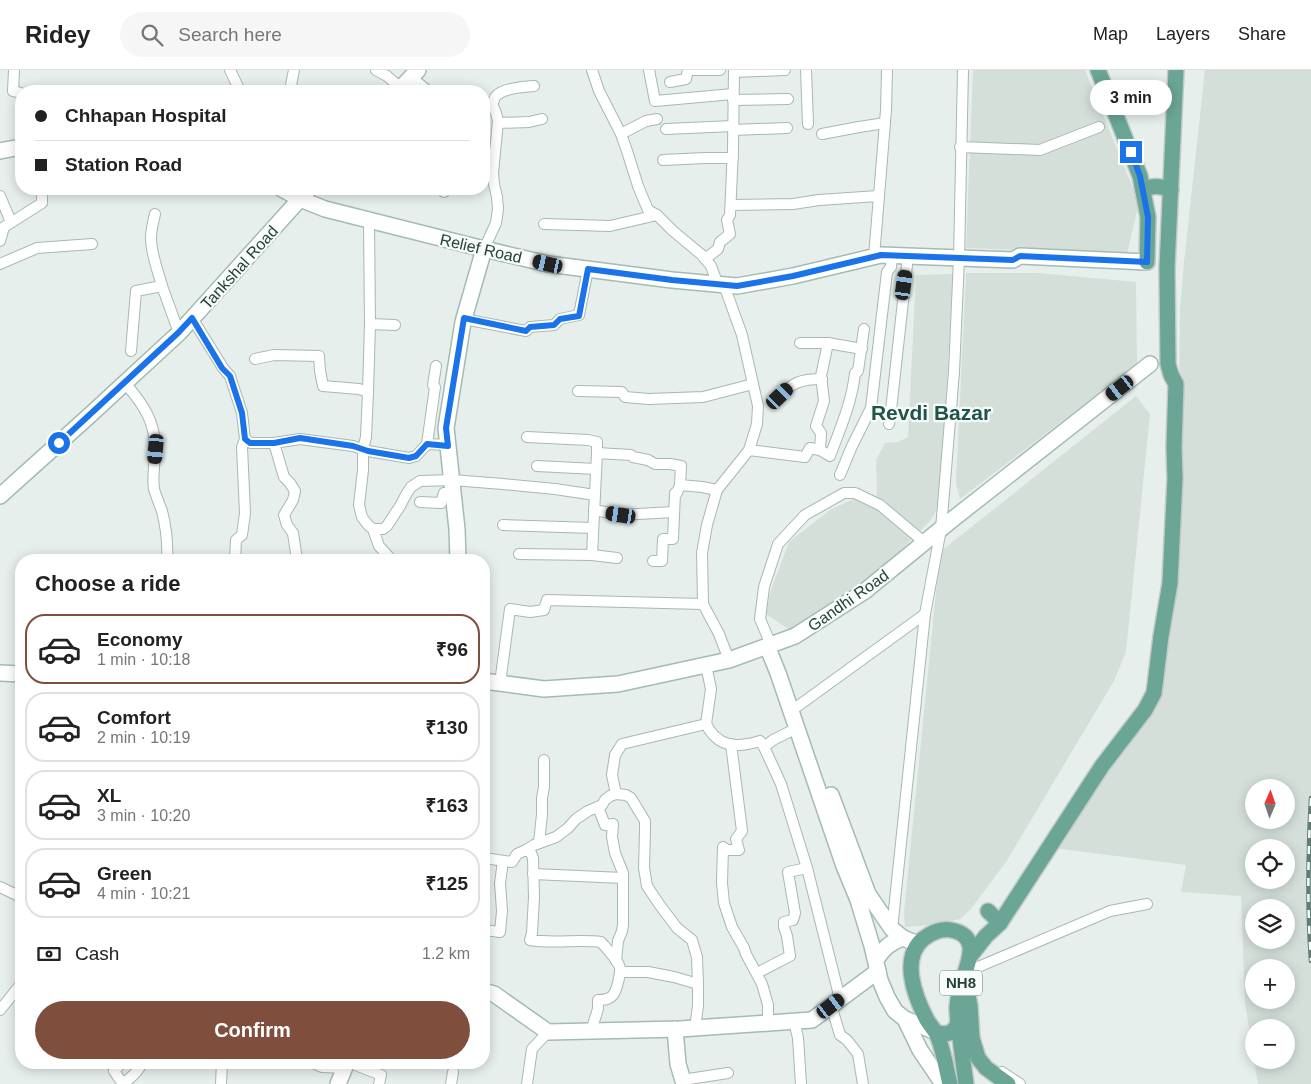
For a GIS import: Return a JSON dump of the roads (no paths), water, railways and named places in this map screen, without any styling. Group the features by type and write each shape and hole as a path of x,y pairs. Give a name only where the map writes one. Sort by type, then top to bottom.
{"main road":[{"path":"1098,70 1140,176 1143,191 1148,187 1154,186 1170,190"},
{"path":"971,955 986,936 1000,923 1102,766 1145,710 1154,693 1170,583 1176,478 1174,448 1176,384 1170,374 1168,364 1168,281 1176,70"},
{"path":"0,151 15,148"},
{"name":"Relief Road","path":"306,195 325,209 548,264 672,280 737,286 793,276 881,255 1013,260 1020,256 1147,266 1148,217 1143,191"},
{"name":"Tankshal Road","path":"0,496 178,333 304,195"},
{"path":"458,554 458,529 446,428 464,318 484,249"},
{"name":"Gandhi Road","path":"490,682 544,689 618,684 729,660 795,636 865,591 924,542 1150,364"},
{"path":"771,645 798,706 868,894 897,934 918,944"},
{"path":"771,645 778,673 841,857 858,900 880,980 887,997 895,1011 905,1019 940,1034 948,1034 958,1023"},
{"path":"0,673 15,674"},
{"path":"988,911 1000,923"},
{"name":"NH8","path":"936,1032 928,1022 912,980 912,958 914,951 918,944 932,932 948,930 959,932 965,936 970,946 971,955 964,973 957,1008 958,1023"},
{"path":"490,992 548,1032 675,1029 812,1020 836,1002 877,965 882,950 896,940 897,934"},
{"path":"964,973 970,1006 972,1038 979,1065"},
{"path":"905,1019 920,1050 943,1084"},
{"path":"958,1023 966,1084"},
{"path":"675,1029 678,1064 683,1082"},
{"path":"936,1032 950,1084"},
{"path":"942,1052 962,1062 979,1065 1011,1084"},
{"path":"338,1084 345,1069"}],"street":[{"path":"14,70 13,91 15,92"},
{"path":"230,70 237,85"},
{"path":"292,85 294,70"},
{"path":"376,70 407,82"},
{"path":"592,70 598,91 621,134 648,210 657,215 711,266 742,335 758,406 756,424 749,450 716,490 702,553 703,604 719,634 729,660"},
{"path":"649,70 655,101 733,97 788,99"},
{"path":"670,82 686,80 688,70 720,70"},
{"path":"705,259 718,249 720,242 730,234 727,220 730,215 731,206 734,71 785,70"},
{"path":"806,70 808,124"},
{"path":"874,257 887,70"},
{"path":"897,934 925,614 941,529 954,372 959,258 963,70"},
{"path":"490,102 497,95 506,91 534,86"},
{"path":"484,249 496,223 498,209 494,184 498,123 496,113 490,106"},
{"path":"498,123 529,122 542,119"},
{"path":"621,134 646,121 657,119"},
{"path":"822,134 884,123"},
{"path":"960,147 1040,150 1099,127"},
{"path":"666,129 787,128"},
{"path":"490,153 495,153"},
{"path":"662,160 733,158"},
{"path":"0,241 4,227 42,203 42,195"},
{"path":"0,196 11,222"},
{"path":"731,206 793,204 819,200 878,196"},
{"path":"155,214 150,240 154,260 178,333"},
{"path":"544,224 610,226 657,215"},
{"path":"369,221 370,324 368,392 366,437 363,449 359,505 362,517 373,529 379,546 386,554"},
{"path":"0,264 37,248 92,244"},
{"path":"840,475 871,408 887,272 891,267 892,256"},
{"path":"889,424 908,256"},
{"path":"464,318 526,331 530,327 554,325 560,319 579,316 588,269"},
{"path":"131,351 136,291 162,286"},
{"path":"192,318 222,368 230,376 242,413 245,439 242,447 245,513 242,535 236,540 235,554"},
{"path":"370,324 395,325"},
{"path":"749,450 805,457 810,448 820,450 830,456 851,396 855,373 858,371 864,329"},
{"path":"800,343 828,343 862,349"},
{"path":"820,450 822,433 816,426 824,401 822,376 828,343"},
{"path":"256,359 274,355 319,356 323,386 359,389 368,392"},
{"path":"245,439 250,443 274,443 300,438 353,446 409,458 416,456 427,444 436,366"},
{"path":"778,400 791,385 806,379 822,379"},
{"path":"125,383 141,402 154,430 156,449 153,480 154,491 165,523 168,554"},
{"path":"578,391 622,392 625,396 649,399 682,398 703,396 753,384"},
{"path":"527,437 597,442 592,555"},
{"path":"274,443 284,477 295,491 293,500 284,516 287,525 293,533 296,554"},
{"path":"427,444 448,446"},
{"path":"597,453 631,455 655,464 681,466 680,486 677,493 674,493 672,539 663,539 662,561 653,560"},
{"path":"537,466 596,469"},
{"path":"373,529 383,529 387,526 411,487 420,481 452,486 555,489 595,495"},
{"path":"420,502 441,503 444,493 452,486"},
{"path":"680,486 702,486 716,490"},
{"path":"771,645 760,619 764,587 778,544 805,515 844,494 855,493 880,505 924,542"},
{"path":"594,510 621,515 674,512"},
{"path":"503,524 592,528"},
{"path":"519,554 592,555 617,558"},
{"path":"500,683 510,609 530,612 544,610 547,600 703,604"},
{"path":"798,706 925,614"},
{"path":"706,665 711,689 706,724 713,736 718,740 731,744 746,746 760,741 781,784 807,868 836,1002 840,1035 847,1040 858,1054 863,1084"},
{"path":"616,794 612,775 614,755 622,744 706,724"},
{"path":"764,747 773,740 797,728"},
{"path":"731,744 742,831 736,839 739,850 726,850 723,847 724,902 732,927 762,984 767,1000 768,1023"},
{"path":"539,843 544,787 544,760"},
{"path":"490,859 512,862 517,854 556,837 576,819 602,805 610,796 626,794 631,798 645,821 644,868 647,886 676,928 692,940 697,957 698,1006 695,1028"},
{"path":"598,807 605,825 612,824 615,853 622,868 623,925 618,940 616,961"},
{"path":"526,850 531,853 533,858 532,933 530,940 542,942 580,940 601,942 620,966 613,996 606,1000 598,1000 598,1010 591,1031"},
{"path":"490,931 500,932 502,911 500,883 503,861"},
{"path":"757,973 790,956 784,922 794,920 795,913 788,872 807,868"},
{"path":"533,874 623,878"},
{"path":"0,888 15,894"},
{"path":"964,973 1110,911 1147,904"},
{"path":"620,972 648,972 698,984"},
{"path":"3,1012 15,993"},
{"path":"794,1021 798,1038 801,1084"},
{"path":"527,1084 532,1049 548,1032"},
{"path":"116,1069 114,1071 123,1084 139,1069"},
{"path":"221,1084 222,1069"},
{"path":"363,1069 382,1075 379,1084"},
{"path":"451,1084 453,1072"},
{"path":"683,1082 728,1073"}],"railway":[{"path":"1311,798 1308,880 1311,961"}],"district":[{"name":"Revdi Bazar","path":"931,413"}]}
